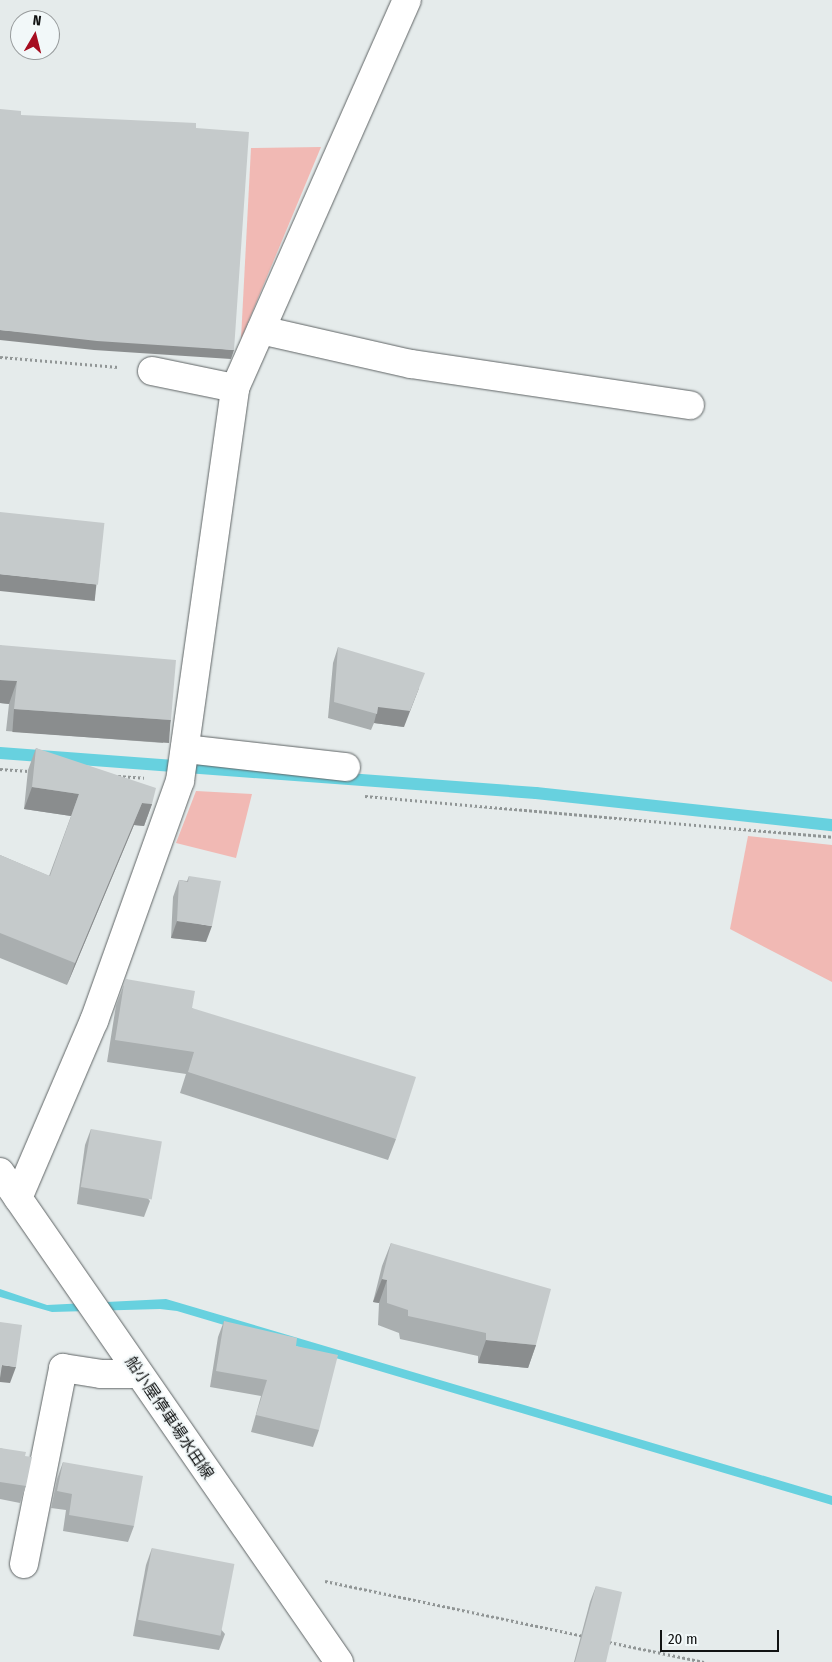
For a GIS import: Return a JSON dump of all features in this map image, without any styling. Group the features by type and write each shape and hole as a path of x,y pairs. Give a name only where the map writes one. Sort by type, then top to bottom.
{"street":[{"path":"18,1198 94,1021 180,780 235,388 407,0"},
{"path":"261,330 411,364 690,405"},
{"path":"152,371 235,388"},
{"path":"185,749 346,767"},
{"name":"船小屋停車場水田線","path":"0,1172 339,1662"},
{"path":"24,1564 63,1368 101,1374 139,1374"}],"path":[{"path":"0,357 152,371"},
{"path":"0,769 38,771"},
{"path":"114,776 180,780"},
{"path":"359,796 832,836"},
{"path":"273,1569 589,1637"},
{"path":"598,1639 704,1662"}],"shaded area":[{"path":"321,147 241,339 251,148"},
{"path":"196,791 252,794 236,858 176,843"},
{"path":"748,836 832,845 832,982 730,929"}],"water":[{"path":"0,1289 47,1305 166,1299 832,1496 832,1505 177,1311 160,1309 52,1312 0,1297"}],"building":[{"path":"0,109 21,111 21,115 196,123 196,128 249,132 234,350 97,341 0,330"},
{"path":"0,512 104,523 98,585 0,574"},
{"path":"0,645 176,660 171,720 14,709 17,681 0,680"},
{"path":"338,647 425,673 410,711 378,707 377,714 334,702"},
{"path":"36,748 156,788 152,804 142,803 75,963 0,933 0,855 50,876 79,794 32,787"},
{"path":"189,876 221,881 212,926 177,921 179,880 188,882"},
{"path":"126,979 195,991 192,1008 416,1077 396,1139 188,1072 194,1052 115,1040"},
{"path":"91,1129 162,1142 152,1200 81,1187"},
{"path":"391,1243 551,1289 536,1345 486,1340 486,1333 408,1316 408,1310 387,1303 387,1280 382,1279"},
{"path":"224,1321 297,1338 296,1346 338,1355 319,1430 256,1415 267,1380 216,1371"},
{"path":"0,1322 22,1325 16,1367 2,1365 0,1378"},
{"path":"0,1448 26,1452 25,1456 32,1457 26,1486 0,1482"},
{"path":"63,1462 143,1476 134,1526 69,1515 72,1494 57,1491"},
{"path":"152,1548 234,1564 221,1636 138,1620"},
{"path":"596,1586 622,1592 606,1662 575,1662"}],"waterway":[{"path":"0,753 536,793 832,825"}]}
